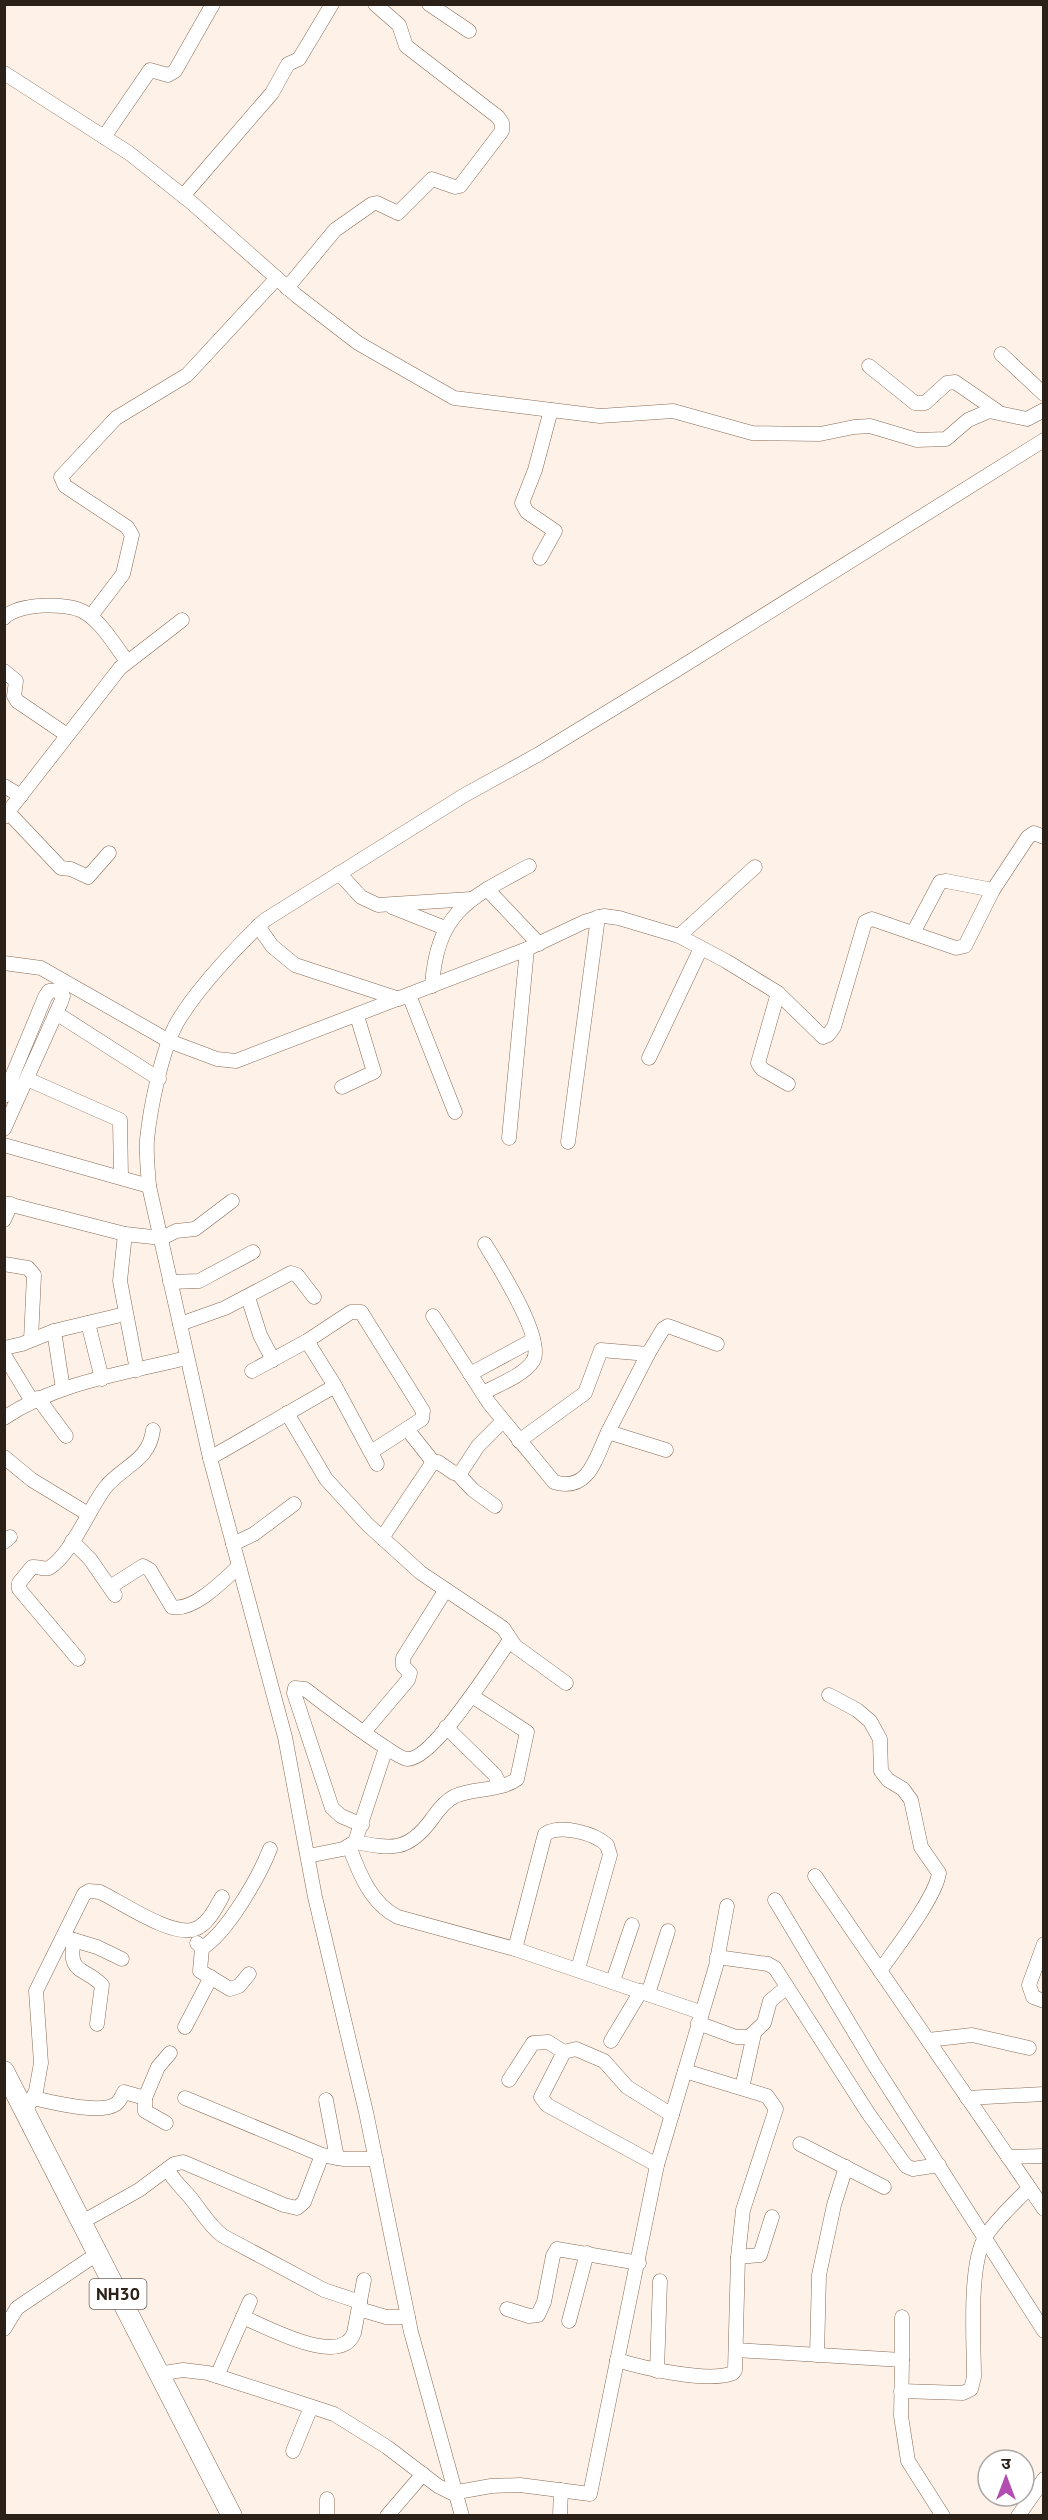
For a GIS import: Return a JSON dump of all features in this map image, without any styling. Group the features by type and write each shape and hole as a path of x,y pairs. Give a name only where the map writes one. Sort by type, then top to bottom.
{"highway":[{"name":"NH30","path":"4,2071 29,2104 82,2222 232,2516"},
{"name":"NH30","path":"4,2099 219,2516"}],"street":[{"path":"104,137 150,70 168,75 175,70 213,4"},
{"path":"183,196 272,93 288,64 299,59 332,4"},
{"path":"90,616 123,574 132,535 127,527 65,486 61,477 116,418 187,375 341,225 375,203 398,213 432,179 455,187 460,186 502,131 502,123 498,117 406,46 397,22 375,4"},
{"path":"429,4 469,32"},
{"path":"4,73 129,153 183,196 282,283 358,343 454,398 600,416 673,411 752,433 820,434 854,426 870,426 905,438 939,441 946,439 980,413 997,411 1027,418 1044,410"},
{"path":"1001,354 1044,394"},
{"path":"869,366 915,403 925,404 947,383 955,382 997,411"},
{"path":"540,558 554,530 527,512 522,503 537,463 550,410"},
{"path":"462,2516 461,2492 408,2317 376,2159 308,1856 285,1737 210,1458 149,1186 147,1142 169,1041 178,1019 243,940 258,926 463,796 607,713 1044,440"},
{"path":"4,618 15,610 28,606 77,609 90,616 127,661"},
{"path":"109,853 87,877 71,868 61,868 6,814 127,661 182,620"},
{"path":"4,671 15,679 14,696 17,701 67,735"},
{"path":"4,786 21,796"},
{"path":"4,963 41,968 169,1041 218,1059 236,1061 533,947 598,917 619,918 679,936 701,948 778,993 819,1035 828,1035 834,1027 865,922 872,919 956,948 965,946 993,890 1030,834 1037,833 1044,837"},
{"path":"432,986 436,951 445,928 471,899 529,866"},
{"path":"679,936 755,867"},
{"path":"339,873 366,901 387,906 445,928"},
{"path":"913,933 940,882 946,881 993,890"},
{"path":"487,889 533,947 510,1138"},
{"path":"387,906 471,899"},
{"path":"568,1142 598,917"},
{"path":"258,926 272,946 295,964 404,997 455,1113"},
{"path":"649,1058 701,948"},
{"path":"4,1096 45,997 53,989 62,992 56,1012 4,1129"},
{"path":"778,993 758,1063 762,1070 788,1084"},
{"path":"56,1012 159,1079"},
{"path":"342,1087 374,1072 357,1016"},
{"path":"27,1079 120,1120 121,1177"},
{"path":"4,1145 149,1186"},
{"path":"4,1220 8,1203 125,1234 162,1238 176,1231 195,1229 232,1201"},
{"path":"125,1234 120,1281 137,1370"},
{"path":"483,1394 532,1363 535,1349 515,1295 485,1244"},
{"path":"170,1282 191,1284 252,1252"},
{"path":"4,1264 32,1270 34,1279 31,1340"},
{"path":"180,1324 248,1297 288,1274 294,1274 315,1297"},
{"path":"248,1297 260,1335 273,1360"},
{"path":"252,1371 307,1341 351,1312 365,1315 423,1411 422,1419 374,1458 335,1386 307,1341"},
{"path":"4,1348 54,1331 125,1314"},
{"path":"434,1316 483,1394 554,1482 571,1483 590,1474 608,1432 663,1329 668,1326 717,1344"},
{"path":"88,1323 102,1379"},
{"path":"54,1331 62,1370 63,1389"},
{"path":"470,1374 533,1340"},
{"path":"519,1441 585,1393 601,1350 648,1354"},
{"path":"4,1355 35,1400 66,1436"},
{"path":"4,1418 35,1400 63,1389 187,1358"},
{"path":"210,1458 335,1386"},
{"path":"287,1413 326,1479 382,1538 445,1591 503,1628 510,1640 566,1683"},
{"path":"457,1473 503,1421"},
{"path":"407,1429 434,1463 441,1464 457,1473 473,1490 495,1506"},
{"path":"78,1659 18,1586 32,1567 46,1569 51,1566 72,1541 107,1485 147,1451 153,1430"},
{"path":"608,1432 666,1450"},
{"path":"4,1457 32,1480 88,1514"},
{"path":"382,1538 434,1463"},
{"path":"233,1544 254,1534 294,1504"},
{"path":"72,1541 90,1560 112,1591 143,1566 150,1570 172,1607 177,1608 207,1594 238,1567"},
{"path":"364,1732 408,1680 410,1673 403,1666 403,1658 445,1591"},
{"path":"362,1825 340,1816 332,1808 295,1696 295,1688 305,1689 402,1758 416,1758 472,1696 510,1640"},
{"path":"829,1695 857,1710 870,1721 880,1739 881,1771 888,1780 903,1789 911,1800 920,1843 939,1874 938,1881 921,1909 880,1971"},
{"path":"308,1856 352,1844 390,1848 401,1845 423,1831 448,1800 517,1779 528,1736 522,1728 472,1696"},
{"path":"446,1727 495,1775 500,1785"},
{"path":"386,1748 362,1825 352,1844 363,1880 388,1912 407,1921 515,1949 645,1992 736,2037 745,2038 754,2034 764,2023 770,2001 786,1987"},
{"path":"515,1949 545,1834 556,1829 564,1829 596,1838 607,1845 610,1855 578,1969"},
{"path":"249,1974 239,1986 230,1989 199,1969 202,1948 215,1938 258,1880 270,1850"},
{"path":"815,1876 1044,2209"},
{"path":"145,2098 127,2091 116,2104 92,2107 29,2104 41,2063 36,1991 68,1938 80,1900 89,1891 100,1892 164,1926 177,1930 191,1930 206,1921 222,1897"},
{"path":"775,1900 873,2063 1044,2331"},
{"path":"158,2374 193,2370 344,2419 446,2491 461,2492 502,2485 534,2486 587,2494 592,2491 598,2448 639,2263 657,2164 717,1957 727,1906"},
{"path":"614,1981 632,1925"},
{"path":"191,1930 194,1940 202,1948"},
{"path":"611,2041 645,1992 668,1931"},
{"path":"68,1938 97,1947 122,1959"},
{"path":"68,1938 72,1958 79,1971 102,1986 97,2024"},
{"path":"1044,1944 1029,1985 1033,1997 1044,2001"},
{"path":"717,1957 772,1965 868,2113 906,2166 914,2169 939,2164"},
{"path":"185,2027 211,1977"},
{"path":"742,2088 754,2034"},
{"path":"928,2040 972,2035 1029,2048"},
{"path":"509,2080 533,2043 548,2042 564,2052 576,2049 604,2061 627,2087 672,2115"},
{"path":"564,2052 542,2097 543,2102 657,2164"},
{"path":"166,2123 145,2110 145,2098 158,2067 170,2053"},
{"path":"617,2360 657,2371 729,2375 735,2370 738,2257 746,2196 777,2109 771,2098 685,2071"},
{"path":"967,2097 1044,2094"},
{"path":"185,2098 322,2155 337,2158 376,2159"},
{"path":"326,2100 337,2158"},
{"path":"800,2144 884,2187"},
{"path":"82,2222 178,2162 189,2163 284,2205 297,2208 304,2202 322,2155"},
{"path":"1008,2157 1044,2156"},
{"path":"817,2355 819,2275 834,2205 846,2167"},
{"path":"168,2170 176,2184 188,2195 211,2226 223,2236 324,2290 386,2317 408,2317"},
{"path":"901,2391 963,2393 971,2389 974,2377 976,2269 985,2236 1029,2188"},
{"path":"738,2257 760,2255 772,2217"},
{"path":"507,2309 529,2316 538,2315 544,2302 554,2252 563,2249 639,2263"},
{"path":"569,2321 587,2253"},
{"path":"4,2329 9,2311 88,2260"},
{"path":"243,2317 315,2346 339,2347 352,2340 364,2280"},
{"path":"657,2371 660,2281"},
{"path":"217,2376 250,2301"},
{"path":"902,2317 902,2430 908,2461 943,2516"},
{"path":"736,2350 902,2360"},
{"path":"293,2451 311,2407"},
{"path":"387,2516 423,2474"},
{"path":"1018,2516 1044,2479"},
{"path":"560,2516 561,2490"},
{"path":"327,2499 327,2516"}]}
